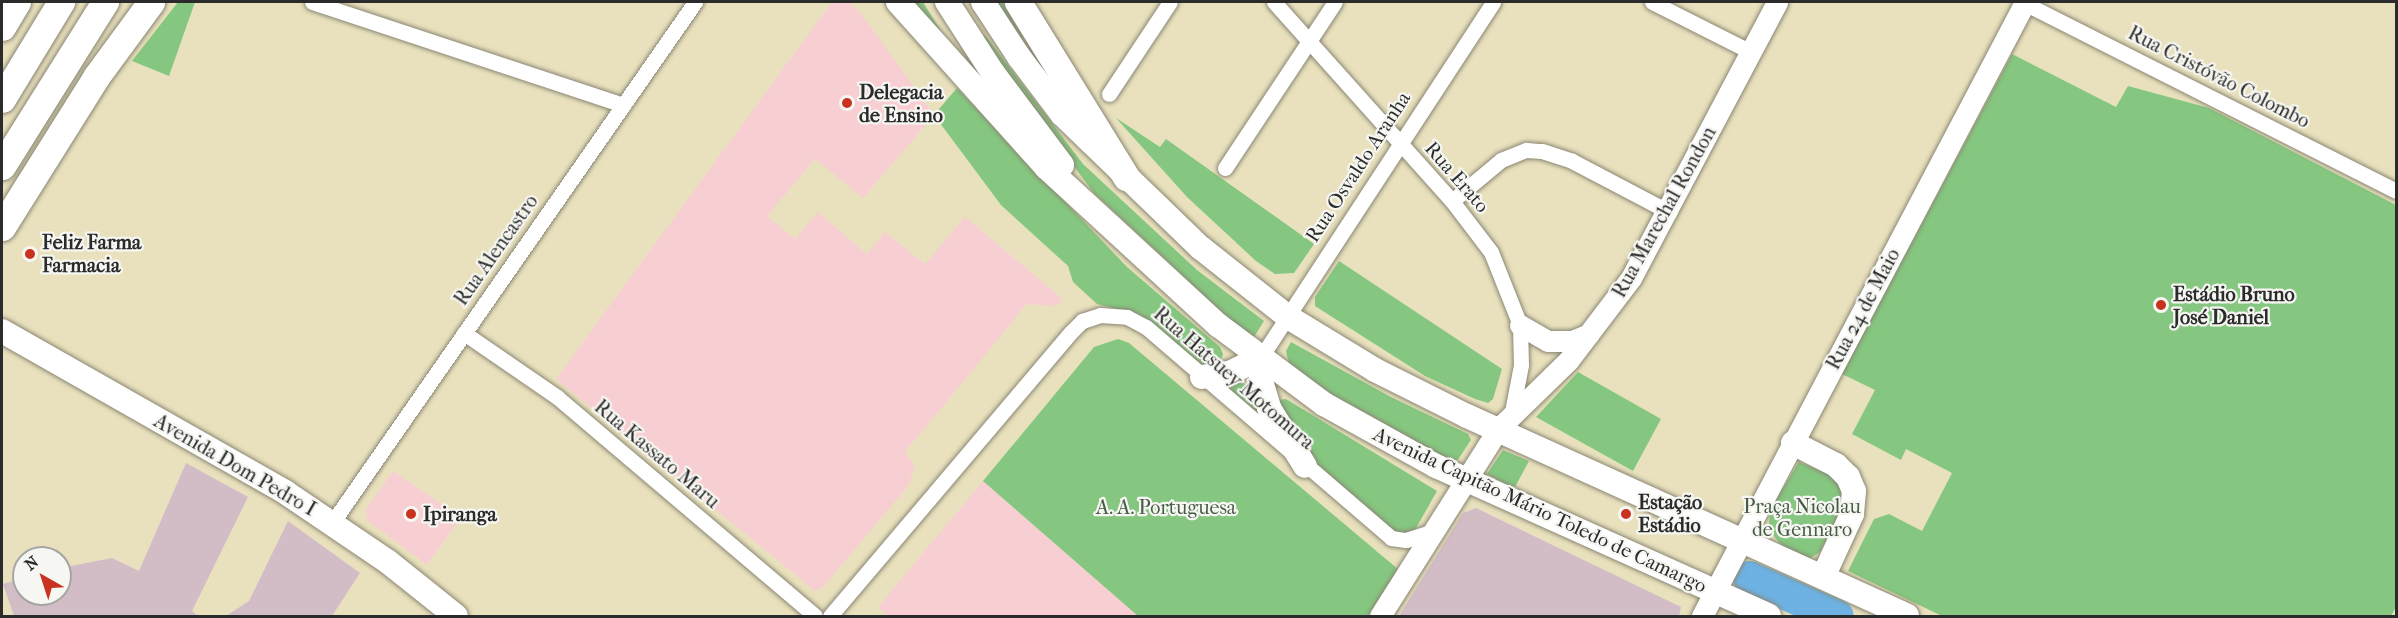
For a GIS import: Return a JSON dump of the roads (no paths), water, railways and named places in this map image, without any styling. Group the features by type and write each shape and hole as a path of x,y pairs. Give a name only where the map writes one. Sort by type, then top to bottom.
{"highway":[{"path":"2,27 17,2"},
{"path":"2,99 62,2"},
{"path":"2,166 105,2"},
{"path":"2,226 96,77 151,2"},
{"path":"1018,2 1126,177"}],"main road":[{"name":"Avenida Capitão Mário Toledo de Camargo","path":"898,2 1002,121 1047,168 1092,206 1180,292 1261,357 1353,422 1466,479 1718,585 1769,616"},
{"path":"947,2 993,73 1092,206"},
{"path":"983,2 1019,57 1062,114 1201,248 1288,317 1375,370 1505,423 1739,546 1823,577 1907,616"},
{"name":"Avenida Dom Pedro I","path":"2,331 257,476 332,522 456,616"},
{"path":"1202,377 1232,372 1261,357 1261,381 1269,408 1305,466"},
{"path":"1793,443 1836,465 1848,477 1854,490 1852,514 1823,577"}],"street":[{"path":"312,2 623,105"},
{"name":"Rua Alencastro","path":"332,522 695,2"},
{"path":"1109,94 1170,2"},
{"name":"Rua Erato","path":"1274,2 1452,201 1491,252 1520,325 1521,365 1505,423"},
{"path":"1225,168 1335,2"},
{"name":"Rua Osvaldo Aranha","path":"1261,357 1493,2"},
{"path":"1652,2 1751,52"},
{"name":"Rua Marechal Rondon","path":"1380,616 1466,479 1505,423 1562,369 1631,278 1669,212 1777,2"},
{"name":"Rua Cristóvão Colombo","path":"2024,2 2397,191"},
{"name":"Rua 24 de Maio","path":"1702,616 2024,2"},
{"path":"1452,201 1501,160 1520,152 1542,151 1572,160 1669,212"},
{"name":"Rua Hatsuey Motomura","path":"830,616 1082,321 1108,314 1137,321 1391,538 1406,540 1433,531"},
{"path":"1520,325 1548,341 1572,341 1589,334"},
{"name":"Rua Kassato Maru","path":"464,333 557,398 815,616"}],"waterway":[{"path":"1749,577 1837,616"}],"place":[{"name":"Delegacia de Ensino","path":"847,103"},
{"name":"Feliz Farma Farmacia","path":"30,254"},
{"name":"Estádio Bruno José Daniel","path":"2161,305"},
{"name":"Ipiranga","path":"411,514"},
{"name":"Estação Estádio","path":"1626,514"}],"park label":[{"name":"A. A. Portuguesa","path":"1166,507"},
{"name":"Praça Nicolau de Gennaro","path":"1802,518"}]}
